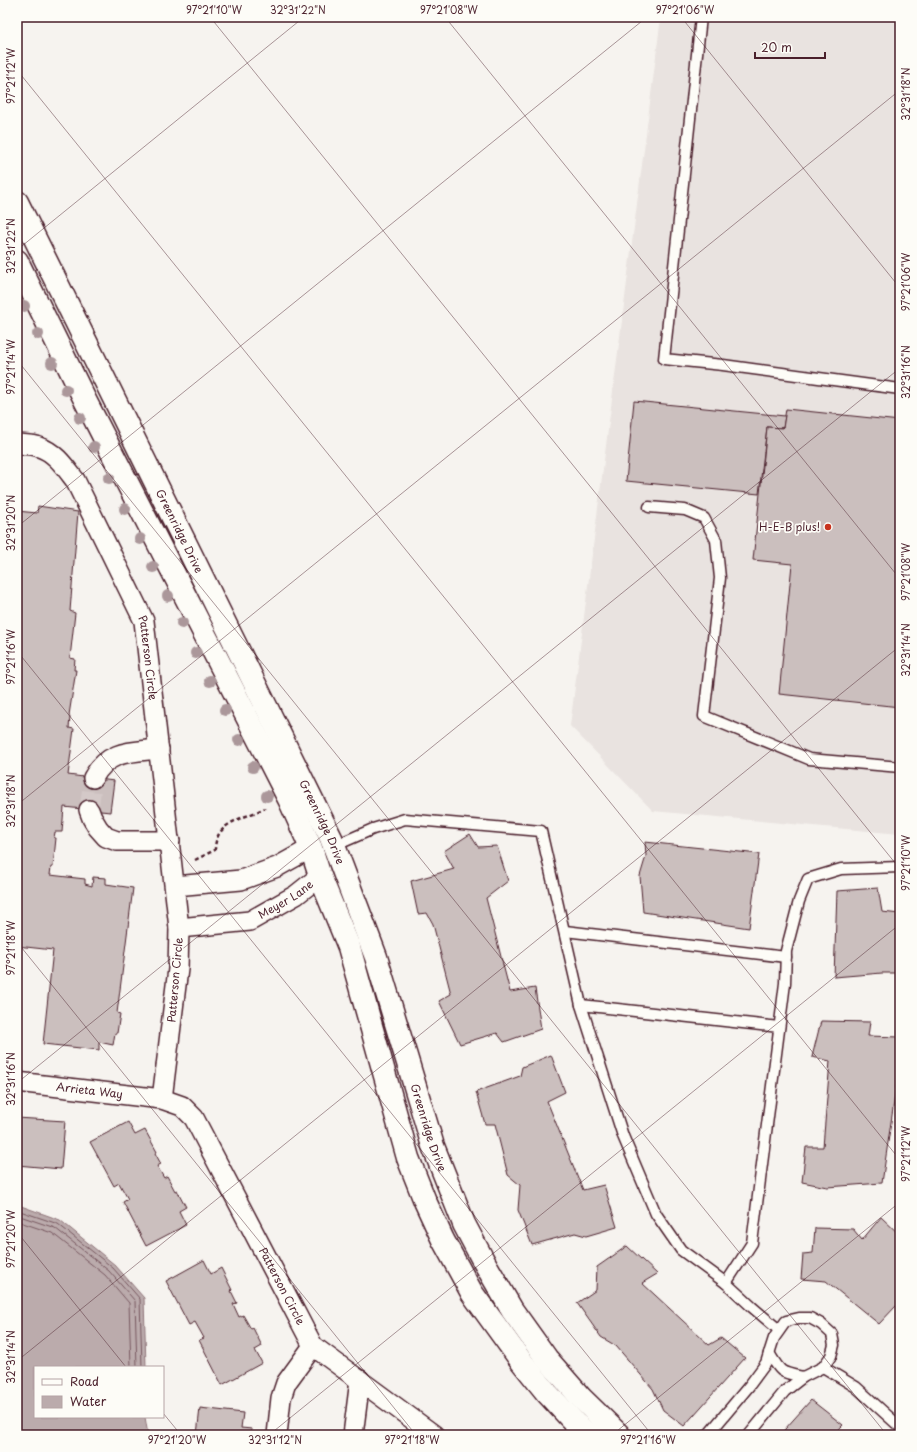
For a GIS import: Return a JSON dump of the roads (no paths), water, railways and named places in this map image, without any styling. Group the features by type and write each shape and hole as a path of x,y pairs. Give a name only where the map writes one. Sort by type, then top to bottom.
{"street":[{"name":"Greenridge Drive","path":"17,202 333,842 376,957 433,1146 464,1224 512,1310 547,1359 581,1398 619,1435"},
{"name":"Greenridge Drive","path":"17,261 86,402 289,799 311,848 320,876 349,947 408,1158 425,1201 443,1240 472,1293 522,1362 547,1393 575,1423 589,1435"},
{"name":"Patterson Circle","path":"17,444 38,446 52,453 75,480 144,621 179,928 178,969 162,1099 182,1106 194,1118 313,1346 434,1435"},
{"path":"93,778 98,769 106,761 121,754 159,750"},
{"path":"89,810 98,828 106,837 117,841 170,841"},
{"path":"174,886 241,880 277,867 311,848 333,842"},
{"path":"320,876 341,866"},
{"name":"Meyer Lane","path":"179,928 250,921 296,895 320,876"},
{"name":"Arrieta Way","path":"17,1082 162,1099"},
{"path":"277,1435 281,1398 286,1383 313,1346"},
{"path":"353,1435 360,1380"}],"lane":[{"path":"702,17 664,360 723,365 900,389"},
{"path":"649,507 686,510 704,518 716,540 720,578 704,716 809,759 900,767"},
{"path":"333,842 405,819 541,831 581,1004 623,1136 656,1214 681,1250 726,1283 779,1330"},
{"path":"726,1283 752,1243 779,1027 786,951 799,901 808,880 841,869 900,867"},
{"path":"565,931 786,957"},
{"path":"581,1004 779,1027"},
{"path":"708,1435 766,1363 774,1338 786,1321 799,1318 810,1318 821,1324 832,1334 834,1345 831,1356 823,1367 803,1378 785,1392 749,1435"},
{"path":"769,1353 783,1373 803,1378"},
{"path":"823,1367 856,1387 900,1426"}],"water":[{"path":"17,1206 21,1206 60,1220 115,1265 144,1298 146,1366 34,1366 34,1418 145,1418 148,1435 17,1435"}],"tunnel":[{"path":"89,810 93,778"}],"place":[{"name":"H-E-B plus!","path":"828,527"}]}
